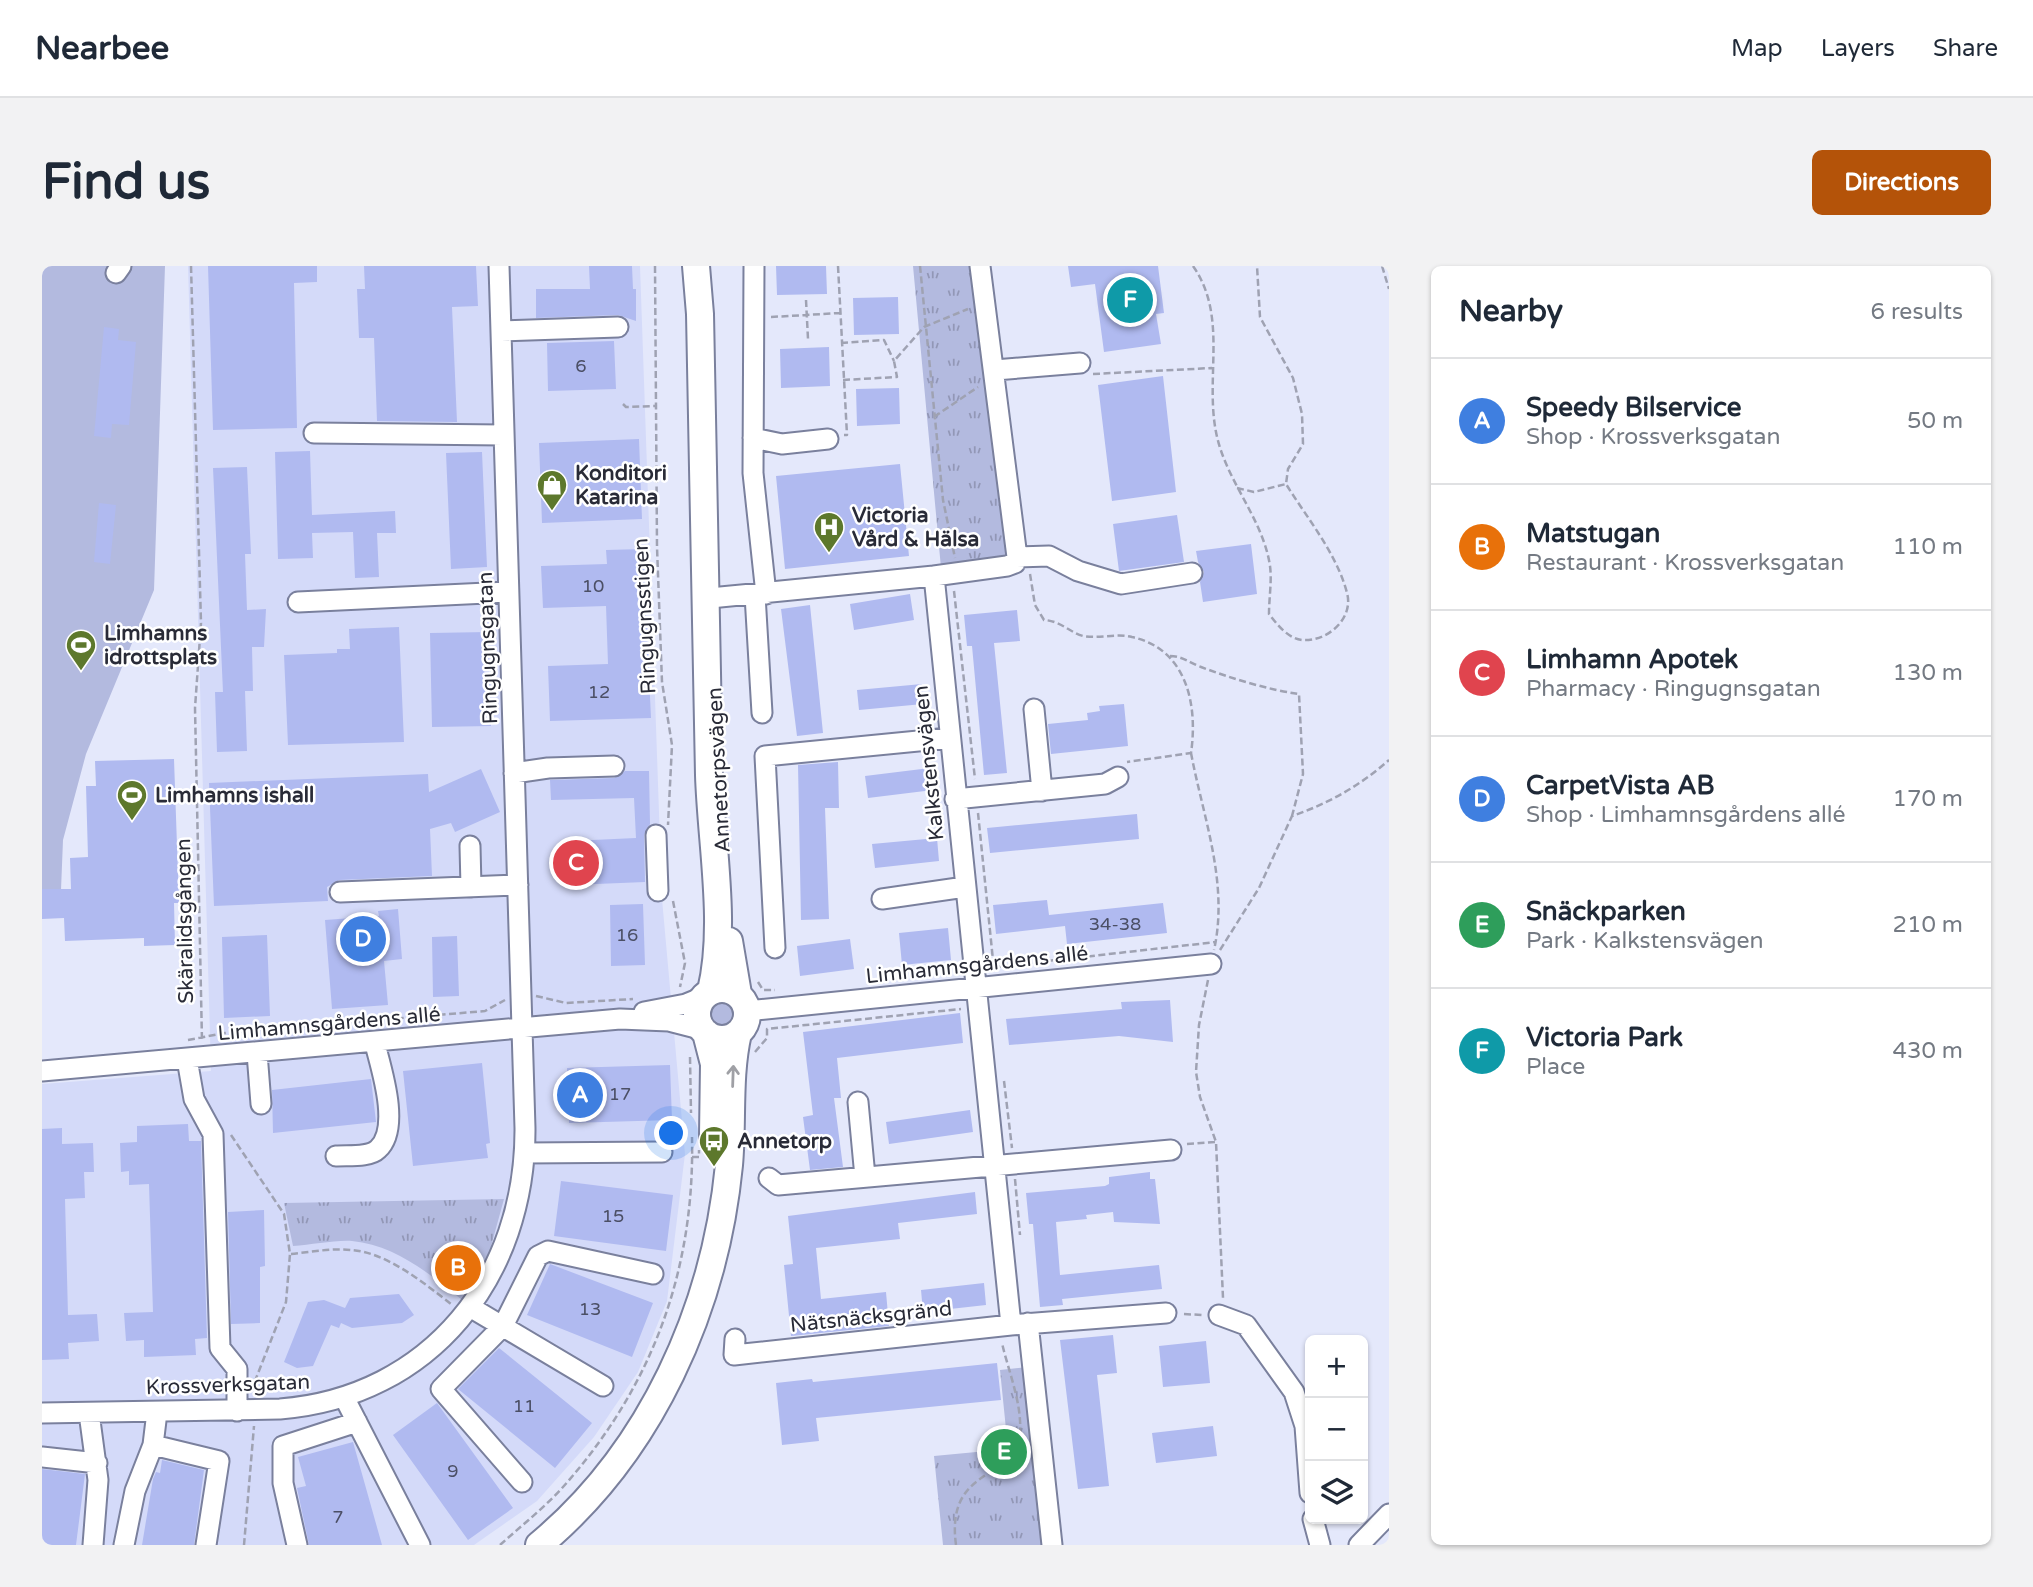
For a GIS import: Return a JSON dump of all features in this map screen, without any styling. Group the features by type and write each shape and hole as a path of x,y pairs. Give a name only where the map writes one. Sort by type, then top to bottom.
{"main road":[{"name":"Annetorpsvägen","path":"678,1357 696,1296 711,1199 714,1064 705,1031 697,1016 717,960 703,545 700,313 696,266"},
{"name":"Annetorpsvägen","path":"700,313 706,266"},
{"name":"Annetorpsvägen","path":"539,1545 586,1504 651,1411 700,1306 722,1222 729,1164 733,1064 741,1013 729,950 710,598 703,545"},
{"path":"705,1031 720,1039 741,1013 725,989 707,994"},
{"path":"552,1545 586,1504"}],"street":[{"name":"Ringugnsgatan","path":"499,266 524,1029"},
{"path":"754,266 752,473 760,595 762,713"},
{"path":"981,266 1022,560"},
{"path":"501,331 618,327"},
{"path":"995,370 1080,363"},
{"path":"314,433 503,435"},
{"path":"752,438 782,444 828,439"},
{"path":"710,598 948,574 1007,566 1022,560 1049,556 1078,571 1121,584 1192,573"},
{"name":"Kalkstensvägen","path":"948,574 949,738 955,799 965,887 985,987 1005,1165 1012,1325 1052,1545"},
{"path":"298,602 508,592"},
{"path":"1034,709 1042,791"},
{"path":"775,948 765,756 949,738"},
{"path":"514,773 548,768 614,766"},
{"path":"955,799 1105,784 1118,777"},
{"path":"662,835 664,891"},
{"path":"470,846 471,887"},
{"path":"340,892 518,884"},
{"path":"882,899 965,887"},
{"name":"Limhamnsgårdens allé","path":"741,1013 1211,964"},
{"name":"Limhamnsgårdens allé","path":"620,1019 640,1012 686,1004 707,994"},
{"name":"Limhamnsgårdens allé","path":"42,1071 374,1044 620,1019 669,1021 705,1031"},
{"name":"Krossverksgatan","path":"42,1413 246,1411 312,1407 344,1397 395,1375 416,1361 468,1310 510,1234 525,1153 524,1029"},
{"path":"336,1156 367,1154 379,1149 387,1132 387,1095 374,1044"},
{"path":"257,1053 261,1104"},
{"path":"195,1058 194,1099 213,1134 220,1348 237,1369 246,1411"},
{"path":"858,1102 865,1177"},
{"path":"769,1178 778,1185 1171,1150"},
{"path":"525,1153 662,1152"},
{"path":"522,1482 441,1389 503,1326 538,1256 548,1251 653,1274"},
{"path":"468,1310 503,1326 603,1386"},
{"path":"1012,1325 1166,1313"},
{"path":"1219,1315 1246,1325 1294,1392 1304,1426 1307,1461"},
{"name":"Nätsnäcksgränd","path":"735,1339 734,1355 1012,1325"},
{"path":"344,1397 420,1545"},
{"path":"124,1545 135,1491 153,1445 157,1412"},
{"path":"89,1413 96,1463 93,1545"},
{"path":"298,1545 284,1483 283,1446 357,1422"},
{"path":"153,1445 219,1461 206,1545"},
{"path":"42,1457 96,1463"},
{"path":"1359,1545 1389,1514"},
{"path":"1314,1524 1320,1545"}],"path":[{"name":"Skäralidsgången","path":"191,266 201,623 195,708 202,1036 195,1058"},
{"name":"Ringugnsstigen","path":"655,266 657,547 662,682 672,745 662,835"},
{"path":"828,439 847,435 838,266"},
{"path":"920,266 948,574 977,797 985,987"},
{"path":"1193,266 1209,296 1215,329 1212,407 1216,435 1237,488 1262,537 1270,566 1269,614 1283,631 1301,640 1320,637 1337,628 1348,613 1348,596 1340,571 1286,484 1288,469 1303,444 1302,414 1293,378 1260,317 1257,266"},
{"path":"1382,266 1389,289"},
{"path":"806,300 808,339"},
{"path":"894,361 924,327 971,308"},
{"path":"753,317 839,313"},
{"path":"841,343 884,340 894,361 897,377 843,380"},
{"path":"1080,363 1093,374 1212,368"},
{"path":"934,417 981,386"},
{"path":"623,404 626,407 658,407"},
{"path":"1237,488 1254,492 1286,484"},
{"path":"1022,560 1035,605 1044,620 1063,624 1082,636 1133,637 1170,656 1184,675 1195,721 1191,753 1209,827 1218,909 1199,1025 1196,1072 1200,1097 1216,1142 1223,1299 1219,1315 1166,1313"},
{"path":"1170,656 1180,656 1201,667 1256,685 1299,694 1303,774 1292,816 1259,888 1211,964"},
{"path":"1118,777 1128,762 1191,753"},
{"path":"1292,816 1317,808 1345,792 1371,776 1389,760"},
{"path":"664,891 685,963"},
{"path":"202,1036 485,1012 506,999 540,996 566,1003 639,999"},
{"path":"733,1064 745,1064 767,1038 767,1029 961,1009"},
{"path":"1003,1068 1005,1165 1021,1244"},
{"path":"224,1124 284,1214 290,1254 286,1303 256,1372 246,1411 244,1545"},
{"path":"1171,1150 1180,1145 1216,1142"},
{"path":"692,1157 699,1157"},
{"path":"290,1254 352,1250 370,1254 468,1310"},
{"path":"956,1545 957,1514 962,1494 972,1483 1008,1459 1020,1431 1013,1386 1012,1325"}],"shaded area":[{"path":"188,266 640,266 662,899 685,1154 667,1301 638,1372 594,1437 537,1501 474,1545 42,1545 42,1084 211,1071"}],"green space":[{"name":"Limhamns idrottsplats","path":"42,266 165,266 154,590 86,754 63,840 61,890 42,919"},
{"path":"913,266 975,266 1010,552 1006,559 941,568"},
{"path":"721,997 731,1002 736,1012 731,1022 721,1027 711,1022 706,1012 711,1002"},
{"path":"504,1199 487,1261 462,1300 411,1262 383,1248 352,1241 293,1246 284,1203"},
{"path":"1028,1367 1046,1545 943,1545 934,1456 1008,1449 1000,1370"}],"building":[{"path":"208,266 317,266 317,282 294,283 297,428 213,430"},
{"path":"364,266 476,266 478,306 452,307 457,422 377,421 374,338 359,338 357,289 365,289"},
{"path":"589,266 632,266 633,289 636,289 636,321 618,315 536,318 536,289 590,289"},
{"path":"776,266 826,266 827,294 777,295"},
{"path":"1068,266 1158,266 1164,313 1156,314 1161,344 1104,352 1095,284 1071,287"},
{"path":"898,297 899,334 854,335 853,298"},
{"path":"104,327 119,329 118,340 136,342 129,425 112,424 111,438 94,436"},
{"path":"614,341 616,389 548,391 547,343"},
{"path":"829,347 830,386 781,388 780,349"},
{"path":"1163,376 1176,492 1112,501 1098,385"},
{"path":"899,388 900,424 857,426 856,389"},
{"path":"639,439 642,519 542,523 539,443"},
{"path":"310,451 312,515 395,511 396,533 377,533 379,577 355,578 353,532 312,533 313,558 278,559 275,452"},
{"path":"482,452 487,567 451,569 446,453"},
{"path":"900,464 909,556 785,569 776,476"},
{"path":"247,467 251,554 245,554 247,610 266,609 264,647 252,647 253,691 245,691 247,751 217,752 215,692 223,692 213,468"},
{"path":"99,503 116,505 110,564 94,562"},
{"path":"1177,515 1184,562 1119,571 1113,524"},
{"path":"1251,544 1257,594 1203,602 1200,582 1204,572 1196,551"},
{"path":"643,549 651,718 550,721 548,666 608,664 606,606 543,608 541,566 607,564 606,550"},
{"path":"910,594 914,620 854,630 850,604"},
{"path":"810,605 823,733 797,736 781,609"},
{"path":"1017,610 1020,641 994,643 1007,773 984,775 972,646 967,646 964,615"},
{"path":"399,627 404,742 288,745 284,655 337,653 337,649 350,649 349,629"},
{"path":"488,632 491,726 432,727 430,633"},
{"path":"922,684 923,704 859,710 857,690"},
{"path":"1124,704 1128,746 1051,754 1048,724 1088,720 1087,713 1100,711 1099,706"},
{"name":"Limhamns ishall","path":"174,759 179,903 174,903 175,945 144,946 144,938 65,941 64,918 42,919 42,889 71,889 70,858 88,857 86,786 96,786 95,761"},
{"path":"838,762 839,808 825,808 829,919 801,920 798,765"},
{"path":"930,768 933,790 868,798 865,776"},
{"path":"481,769 500,812 455,832 451,823 430,829 432,876 339,880 327,887 328,901 214,906 209,783 428,774 429,792"},
{"path":"625,771 649,771 650,824 644,835 645,882 572,885 571,841 636,838 634,798 551,800 550,780 614,778"},
{"path":"1137,814 1139,839 990,853 987,828"},
{"path":"937,838 939,861 875,868 872,844"},
{"path":"1047,900 1049,915 1163,903 1167,933 1067,944 1065,926 996,934 993,905"},
{"path":"643,904 645,965 611,966 610,905"},
{"path":"398,909 402,959 384,961 388,1005 332,1009 325,920 379,916 378,911"},
{"path":"948,928 951,960 902,965 899,933"},
{"path":"267,935 270,1016 224,1018 222,937"},
{"path":"457,936 459,996 433,997 432,937"},
{"path":"850,939 854,969 800,976 797,946"},
{"path":"1170,1000 1173,1042 1119,1036 1009,1045 1006,1019 1122,1009 1121,1002"},
{"path":"960,1013 963,1043 837,1058 841,1098 834,1098 843,1167 810,1170 803,1117 813,1115 803,1032"},
{"path":"482,1063 490,1143 486,1144 488,1158 413,1166 403,1071"},
{"path":"670,1065 672,1120 569,1123 567,1068"},
{"path":"371,1079 376,1122 273,1133 272,1090"},
{"path":"970,1110 973,1132 889,1144 886,1122"},
{"path":"188,1124 189,1141 201,1141 207,1338 195,1339 196,1355 144,1357 144,1340 126,1341 124,1313 153,1312 149,1184 129,1185 129,1171 121,1172 120,1143 137,1142 137,1126"},
{"path":"62,1128 62,1144 93,1143 94,1172 84,1172 85,1198 65,1199 68,1315 97,1314 99,1341 68,1343 69,1359 42,1360 42,1129"},
{"path":"1150,1172 1150,1179 1155,1179 1160,1224 1114,1222 1113,1212 1086,1215 1087,1219 1056,1222 1060,1275 1159,1265 1162,1289 1062,1299 1063,1305 1040,1307 1033,1224 1029,1224 1026,1193 1105,1186 1109,1184 1109,1177"},
{"path":"561,1181 673,1195 666,1251 554,1236"},
{"path":"975,1192 977,1214 898,1223 900,1239 816,1248 821,1299 886,1292 889,1326 791,1336 784,1265 793,1264 788,1216"},
{"path":"264,1210 265,1266 260,1267 260,1323 231,1324 228,1212"},
{"path":"459,1248 470,1258 471,1265 458,1275 447,1268 458,1259"},
{"path":"550,1264 653,1303 632,1357 527,1315"},
{"path":"984,1283 986,1305 923,1312 921,1290"},
{"path":"399,1294 414,1315 402,1323 352,1328 341,1323 339,1328 331,1325 313,1366 297,1368 284,1362 308,1302 324,1300 345,1308 350,1298"},
{"path":"1113,1335 1117,1373 1097,1375 1109,1486 1078,1489 1060,1340"},
{"path":"1206,1341 1210,1383 1163,1387 1159,1346"},
{"path":"499,1348 592,1423 555,1468 458,1389"},
{"path":"997,1363 1001,1400 816,1418 819,1441 782,1445 776,1383 812,1379 813,1382"},
{"path":"437,1403 513,1508 468,1540 393,1435"},
{"path":"1213,1426 1217,1456 1156,1463 1152,1433"},
{"path":"353,1442 382,1545 309,1545 297,1488 306,1486 298,1457"},
{"path":"162,1460 204,1470 194,1545 142,1545 153,1479 156,1472 160,1473"},
{"path":"42,1469 85,1474 76,1545 42,1545"}],"place":[{"name":"Victoria Park","path":"1130,300"},
{"name":"Konditori Katarina","path":"552,512"},
{"name":"Victoria Vård & Hälsa","path":"829,554"},
{"name":"Limhamns idrottsplats","path":"81,672"},
{"name":"Limhamns ishall","path":"132,822"},
{"name":"Limhamn Apotek","path":"576,863"},
{"name":"CarpetVista AB","path":"363,939"},
{"name":"Speedy Bilservice","path":"580,1095"},
{"name":"Annetorp","path":"714,1168"},
{"name":"Matstugan","path":"458,1268"},
{"name":"Snäckparken","path":"1004,1452"}]}
